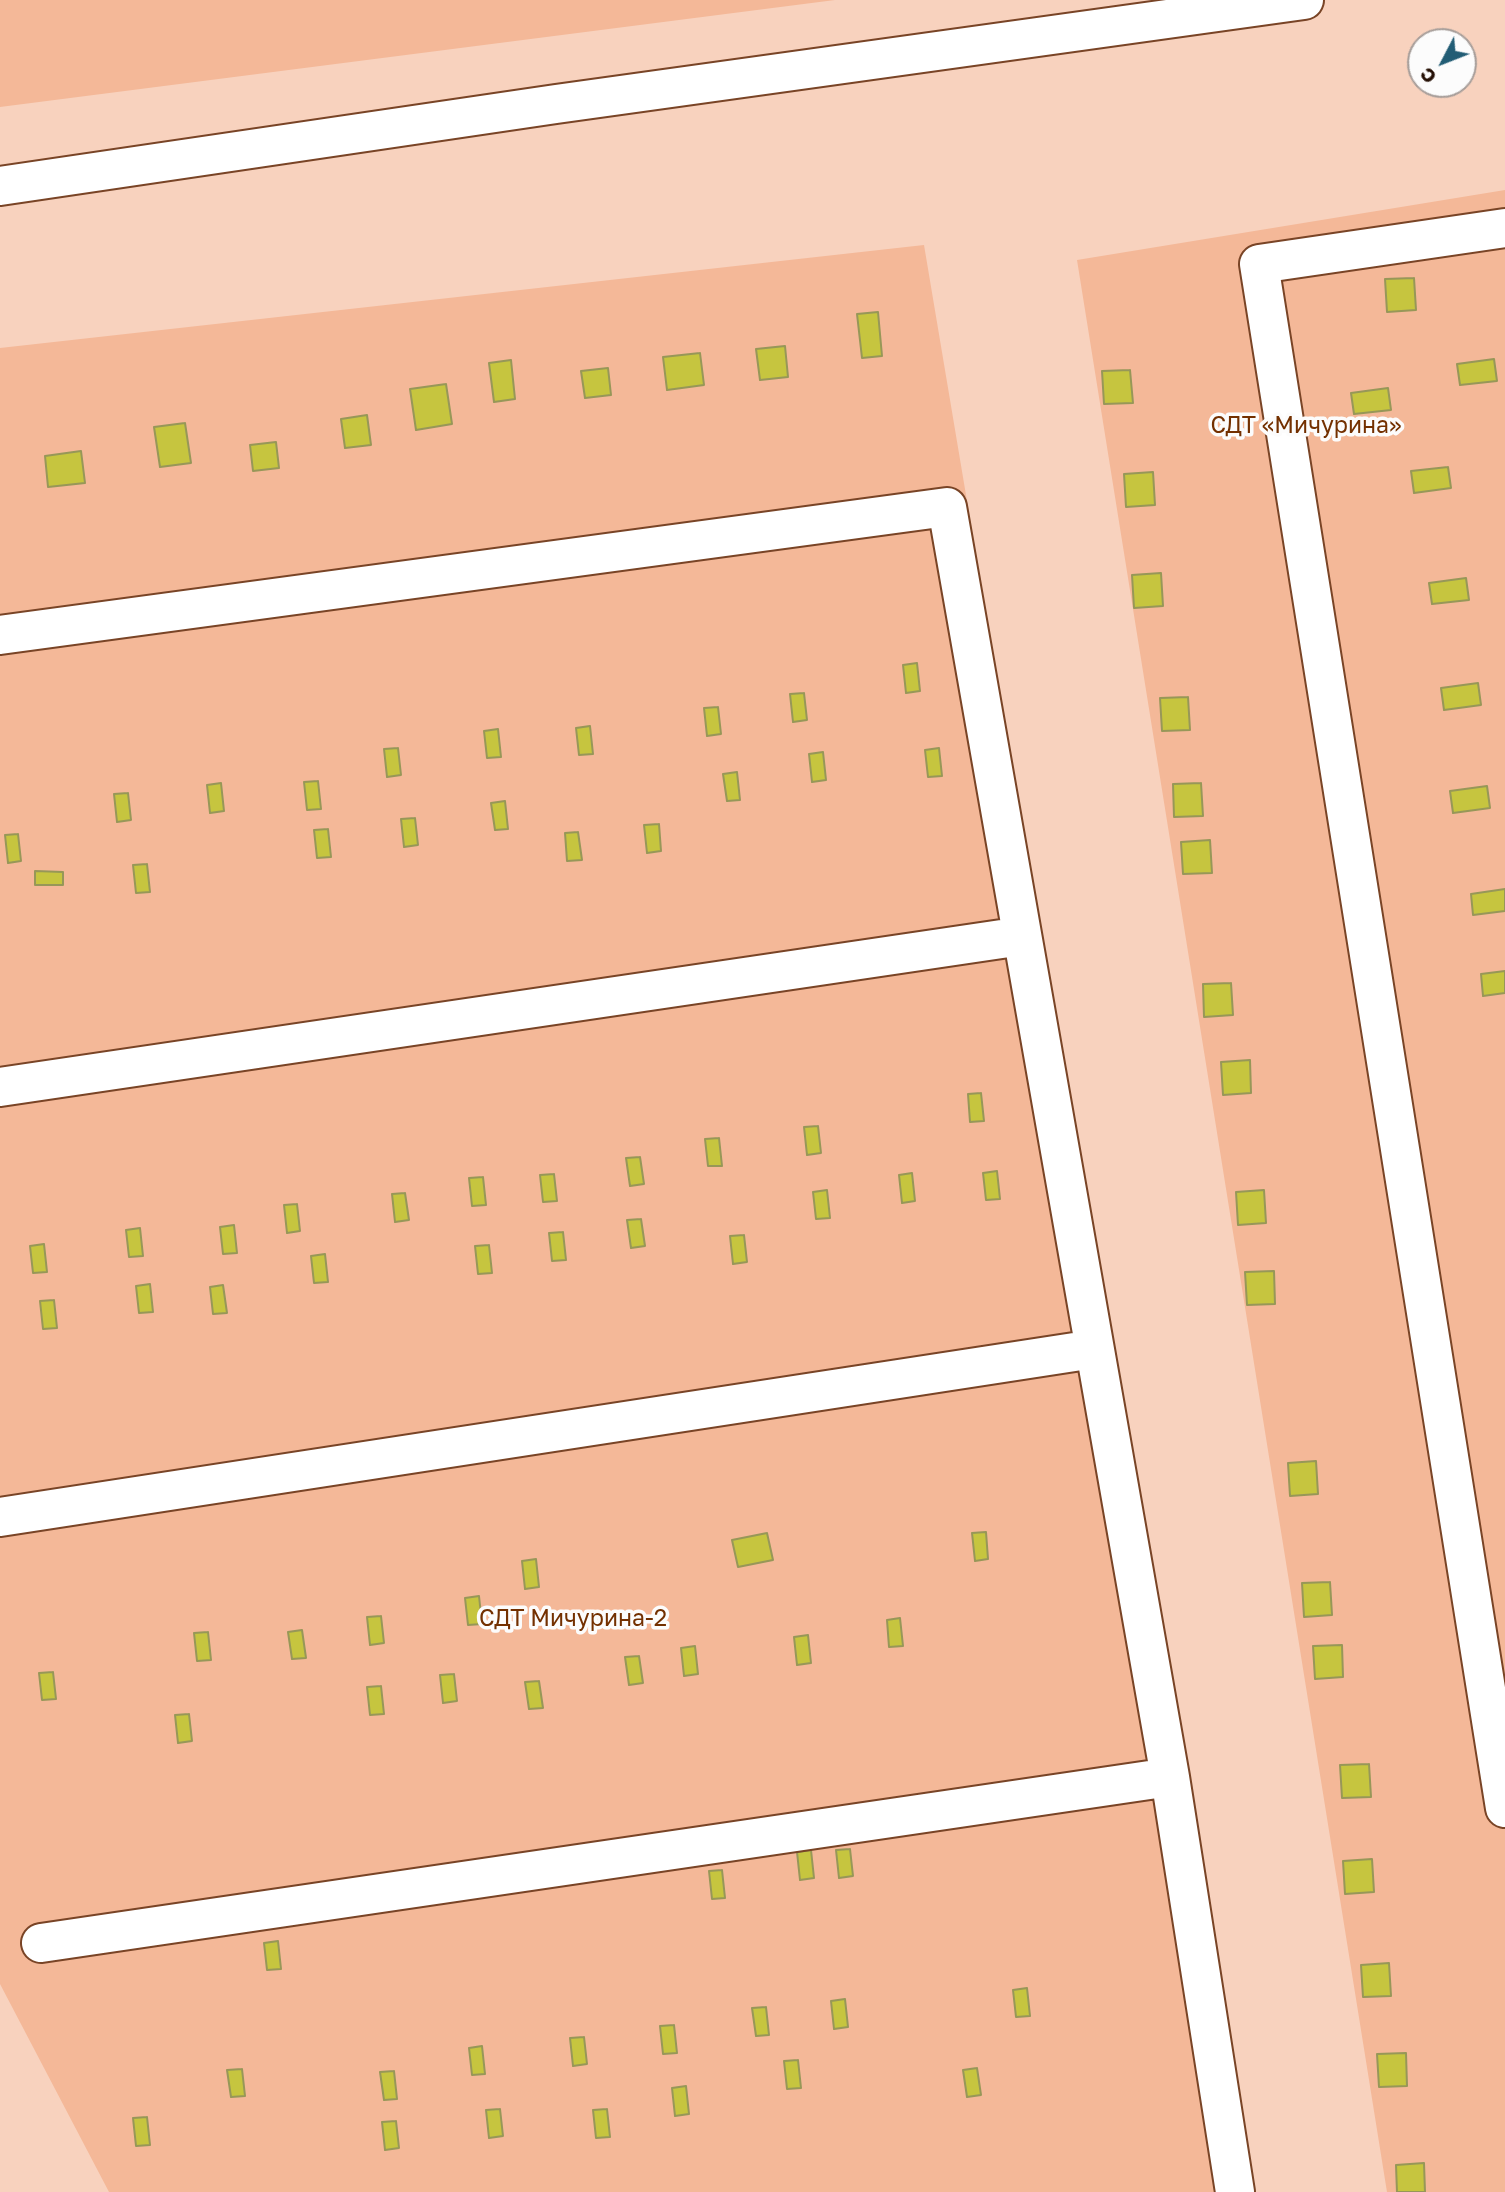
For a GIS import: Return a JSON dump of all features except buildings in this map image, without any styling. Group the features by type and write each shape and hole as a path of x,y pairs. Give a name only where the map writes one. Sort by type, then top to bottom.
{"street":[{"path":"0,186 556,104 1304,0"},
{"path":"1505,228 1259,264 1505,1808"},
{"path":"0,635 947,507 1170,1777 1235,2192"},
{"path":"0,1087 1022,936"},
{"path":"0,1517 1094,1349"},
{"path":"41,1942 1170,1777"}],"green space":[{"path":"0,0 835,0 0,107"},
{"name":"СДТ «Мичурина»","path":"1505,190 1505,2192 1387,2192 1077,260"},
{"name":"СДТ Мичурина-2","path":"924,245 1251,2192 109,2192 0,1984 0,348"}]}
